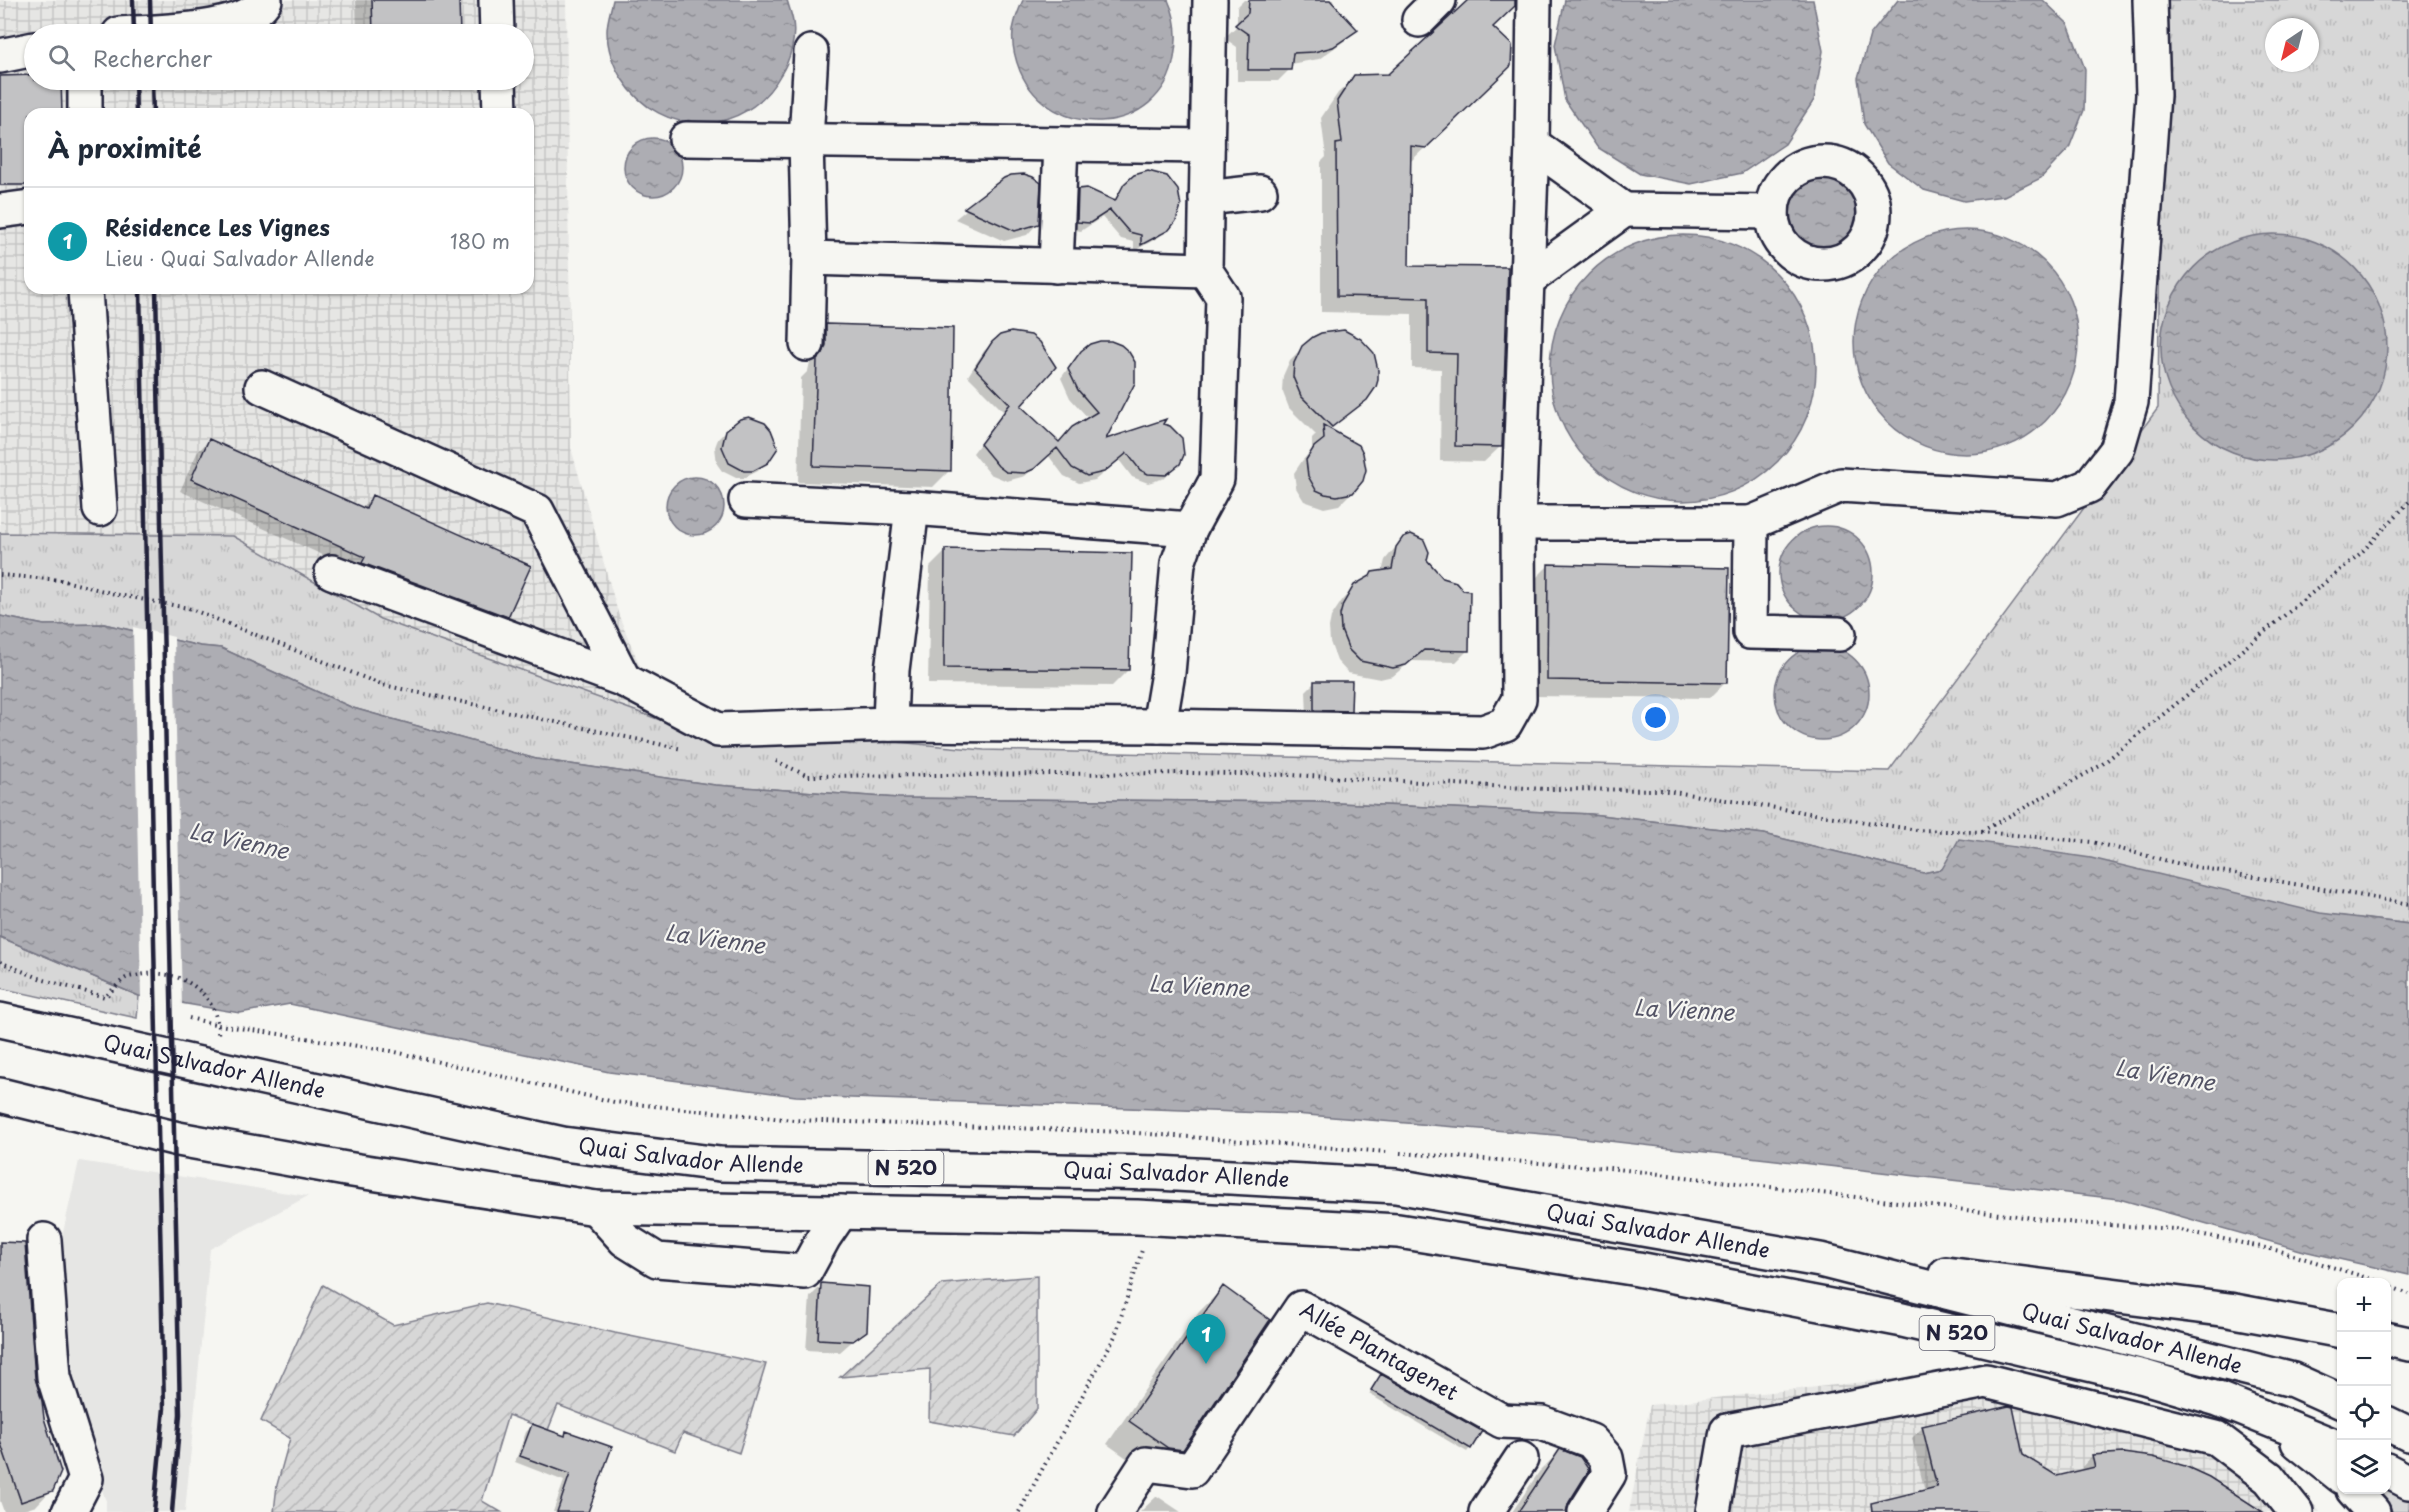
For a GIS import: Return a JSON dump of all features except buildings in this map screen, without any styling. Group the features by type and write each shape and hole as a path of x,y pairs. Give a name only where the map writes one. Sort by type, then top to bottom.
{"main road":[{"path":"227,24 261,8 266,0"},
{"path":"496,0 497,24"},
{"path":"1159,726 1168,673 1178,563 1190,529 1217,479 1223,297 1205,270 1210,0"},
{"path":"332,572 624,680 718,730 891,724 1483,732 1505,724 1519,699 1518,523 1532,144 1534,0"},
{"path":"1518,523 1751,523 1841,485 2057,499 2089,486 2117,450 2131,402 2153,94 2150,0"},
{"path":"0,56 24,51"},
{"path":"807,344 809,258 806,141 811,52"},
{"path":"85,90 85,108"},
{"path":"499,90 500,108"},
{"path":"686,139 1207,146"},
{"path":"1056,266 1061,144"},
{"path":"1532,144 1624,210 1772,212"},
{"path":"1206,198 1260,192"},
{"path":"0,211 24,208"},
{"path":"1527,280 1624,210"},
{"path":"809,258 1205,270"},
{"path":"90,294 100,509"},
{"path":"262,387 537,512 624,680"},
{"path":"746,500 912,508 1190,529"},
{"path":"891,724 892,670 912,508"},
{"path":"1751,523 1750,632 1839,634"},
{"name":"Quai Salvador Allende","path":"0,1020 563,1144 720,1164 1158,1173 1396,1186 1820,1260 2293,1380 2337,1400"},
{"name":"Quai Salvador Allende","path":"0,1095 178,1139 346,1169 596,1208 1137,1217 1398,1231 1638,1269 1898,1319 2144,1377 2218,1398 2337,1447"},
{"path":"596,1208 625,1240 657,1260 805,1272 841,1212"},
{"path":"44,1240 54,1377 86,1479 69,1512"},
{"path":"1820,1260 1992,1279 2207,1307 2337,1330"},
{"name":"Allée Plantagenet","path":"1115,1512 1146,1464 1191,1470 1301,1308 1502,1421 1542,1424 1591,1441 1606,1458 1609,1474 1585,1512"},
{"path":"2391,1341 2409,1344"},
{"path":"1713,1512 1727,1431 1986,1381 2216,1438 2270,1478 2296,1512"},
{"path":"2271,1420 2337,1473"},
{"path":"2391,1425 2409,1434"},
{"path":"1486,1512 1521,1459"},
{"path":"2391,1473 2409,1482"},
{"path":"2357,1494 2373,1512"}],"path":[{"path":"1981,832 2100,766 2361,553 2409,502"},
{"path":"1917,830 1981,832 2092,842 2180,864 2409,904"},
{"path":"0,962 44,980 105,997 127,978 165,972 198,987 212,1003 219,1025 218,1038"},
{"path":"1129,1133 1129,1140"},
{"path":"1019,1512 1115,1336 1145,1239"},
{"path":"2391,1287 2409,1294"}],"shaded area":[{"path":"0,0 566,0 571,448 619,616 663,721 380,619 233,536 0,533"},
{"path":"79,1161 308,1196 210,1249 185,1512 106,1512 106,1501 62,1376 62,1237"},
{"path":"1984,1369 2203,1422 2252,1444 2289,1467 2287,1471 2320,1512 1629,1512 1650,1405"}],"green space":[{"path":"2162,0 2409,0 2409,924 1942,869 1923,873 1764,834 1591,814 1314,802 898,798 715,785 536,759 353,708 221,648 200,646 104,624 44,625 0,616 0,533 233,536 380,619 663,721 984,750 1889,771 2158,408"},
{"path":"0,937 139,996 137,1018 0,988"},
{"path":"1037,1276 1037,1409 1014,1436 929,1421 930,1369 840,1377 942,1284"},
{"path":"323,1285 393,1325 487,1303 615,1333 766,1364 739,1453 683,1433 675,1451 558,1405 548,1430 508,1415 482,1501 501,1512 274,1512 277,1485 290,1438 261,1421"},
{"path":"2391,1486 2409,1495 2409,1512 2393,1512 2377,1494 2391,1494"}],"water":[{"path":"613,0 787,0 794,29 790,56 766,95 747,110 726,120 703,123 680,121 658,113 639,99 619,74 611,56 607,37"},
{"path":"1023,0 1168,0 1175,21 1176,43 1174,58 1165,84 1149,103 1128,115 1104,121 1079,119 1055,110 1035,94 1020,71 1016,59 1013,46 1014,27"},
{"path":"1565,0 1813,0 1823,51 1814,100 1785,144 1742,173 1691,184 1640,174 1597,147 1565,100 1555,45"},
{"path":"1898,0 2043,0 2068,24 2085,69 2084,110 2069,148 2041,178 2004,196 1964,201 1924,190 1888,163 1864,124 1858,78 1870,35"},
{"path":"653,138 664,140 677,151 682,167 680,178 669,191 653,196 642,194 629,183 624,167 626,156 637,143"},
{"path":"1826,174 1840,177 1853,185 1861,198 1864,212 1861,226 1853,239 1840,247 1826,250 1812,247 1799,239 1791,226 1788,212 1791,198 1799,185 1812,177"},
{"path":"1955,230 1977,230 1999,234 2019,243 2037,255 2053,271 2074,309 2078,342 2074,375 2070,385 2053,413 2037,429 1999,450 1977,454 1955,454 1933,450 1913,441 1895,429 1879,413 1858,375 1854,353 1854,331 1858,309 1867,289 1879,271 1895,255 1933,234"},
{"path":"2274,234 2307,239 2317,243 2337,253 2354,267 2368,284 2378,304 2382,314 2387,347 2382,380 2378,390 2368,410 2354,427 2337,441 2317,451 2307,455 2274,460 2241,455 2231,451 2211,441 2194,427 2180,410 2170,390 2166,380 2161,347 2166,314 2170,304 2180,284 2194,267 2211,253 2231,243 2241,239"},
{"path":"1670,235 1696,235 1734,245 1757,257 1777,274 1794,294 1806,317 1814,342 1816,368 1814,394 1806,419 1794,442 1777,462 1757,479 1734,491 1709,499 1670,501 1644,495 1620,485 1599,471 1580,452 1566,431 1556,407 1550,381 1550,355 1556,329 1566,305 1580,284 1599,265 1620,251 1644,241"},
{"path":"689,477 701,477 716,485 724,500 724,512 716,527 701,535 689,535 674,527 666,512 666,500 674,485"},
{"path":"1826,526 1844,530 1859,540 1869,555 1873,573 1869,591 1859,606 1844,616 1826,620 1808,616 1793,606 1783,591 1779,573 1783,555 1793,540 1808,530"},
{"name":"La Vienne","path":"0,616 44,625 104,624 200,646 221,648 353,708 536,759 715,785 898,798 1314,802 1591,814 1764,834 1923,873 1942,869 1959,839 2091,858 2320,913 2409,924 2409,1275 2304,1251 2119,1199 1556,1135 1295,1114 796,1096 609,1072 290,1004 240,1013 139,996 0,937"},
{"path":"1822,646 1840,650 1855,660 1865,675 1869,693 1865,711 1855,726 1840,736 1822,740 1804,736 1789,726 1779,711 1775,693 1779,675 1789,660 1804,650"}],"pier":[{"path":"133,627 174,637 182,1007 141,999"}],"railway":[{"path":"133,0 134,24"},
{"path":"150,0 151,24"},
{"path":"135,90 136,108"},
{"path":"152,90 153,108"},
{"path":"140,294 164,1408 154,1512"},
{"path":"156,294 180,1414 172,1512"}],"place":[{"name":"Résidence Les Vignes","path":"1206,1364"}]}
